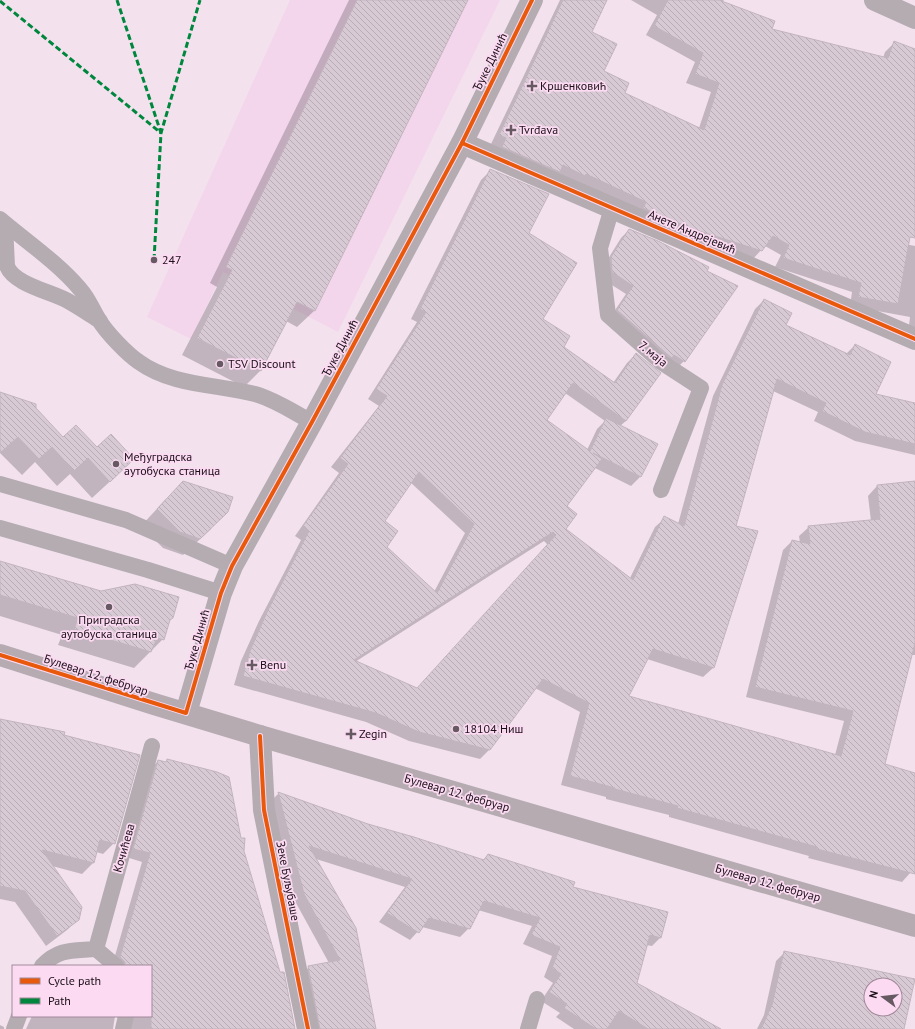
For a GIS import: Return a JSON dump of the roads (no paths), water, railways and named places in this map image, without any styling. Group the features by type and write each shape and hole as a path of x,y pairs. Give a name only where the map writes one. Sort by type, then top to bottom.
{"main road":[{"name":"Булевар 12. фебруар","path":"0,655 260,736 915,926"}],"street":[{"name":"Ђуке Динић","path":"186,713 221,593 232,566 312,422 462,143 532,0"},
{"path":"875,0 915,18"},
{"name":"Анете Андрејевић","path":"462,143 915,339"},
{"name":"Зеке Буљубаше","path":"260,736 264,810 308,1029"}],"lane":[{"name":"7. маја","path":"612,208 600,248 608,315 661,362 702,388 661,490"},
{"path":"3,222 45,255 80,288 100,321 125,351 139,362 158,373 184,380 256,394 280,404 312,422"},
{"path":"3,222 9,271 17,279 67,300 100,321"},
{"path":"7,260 9,254 17,246 23,244 31,245"},
{"path":"0,484 126,520 232,566"},
{"path":"0,528 140,567 221,593"},
{"name":"Кочићева","path":"96,949 152,746"},
{"path":"43,965 50,958 62,952 96,949 115,965"},
{"path":"528,1029 537,999"},
{"path":"14,1029 19,1017"},
{"path":"123,1029 126,1017"}],"place":[{"name":"Кршенковић","path":"532,86"},
{"name":"Tvrđava","path":"511,130"},
{"name":"247","path":"154,260"},
{"name":"TSV Discount","path":"220,364"},
{"name":"Међуградска аутобуска станица","path":"116,464"},
{"name":"Приградска аутобуска станица","path":"109,607"},
{"name":"Benu","path":"252,665"},
{"name":"18104 Ниш","path":"456,729"},
{"name":"Zegin","path":"351,734"}]}
